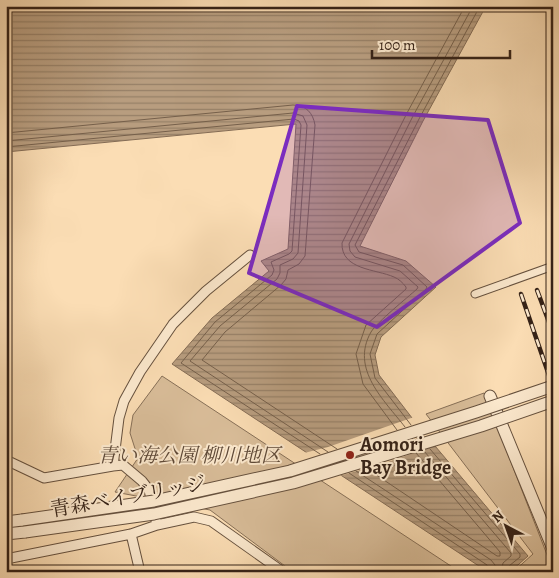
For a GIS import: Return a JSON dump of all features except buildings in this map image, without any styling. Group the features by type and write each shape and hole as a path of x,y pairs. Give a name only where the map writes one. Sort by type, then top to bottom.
{"street":[{"path":"113,466 119,418 124,401 140,372 173,324 206,291 250,255"},
{"path":"475,294 553,266"},
{"name":"青森ベイブリッジ","path":"14,524 154,501 290,471 553,386"},
{"path":"490,396 553,549"},
{"name":"青森ベイブリッジ","path":"14,524 154,514 293,483 481,426 553,401"},
{"path":"6,460 44,478 123,465 142,481 149,490 157,525"},
{"path":"6,559 131,534 157,525 194,517 210,521 283,572"},
{"path":"6,534 14,524"},
{"path":"131,534 140,572"}],"highlighted area":[{"path":"297,106 488,120 520,223 377,327 249,273"}],"green space":[{"name":"青い海公園 柳川地区","path":"162,376 460,572 293,572 210,510 115,492 138,458 130,433 133,415"},
{"path":"484,393 553,572 513,572 533,554 426,414"}],"water":[{"path":"6,6 486,6 423,121 360,246 406,261 436,287 381,337 375,355 379,375 419,427 528,556 510,572 488,572 172,364 212,318 269,271 261,261 288,249 296,124 6,152"}],"pier":[{"path":"414,417 437,445 382,464 339,476 304,453 328,447"}],"railway":[{"path":"537,290 553,333"},
{"path":"521,294 553,387"}],"place":[{"name":"Aomori Bay Bridge","path":"350,455"}]}
